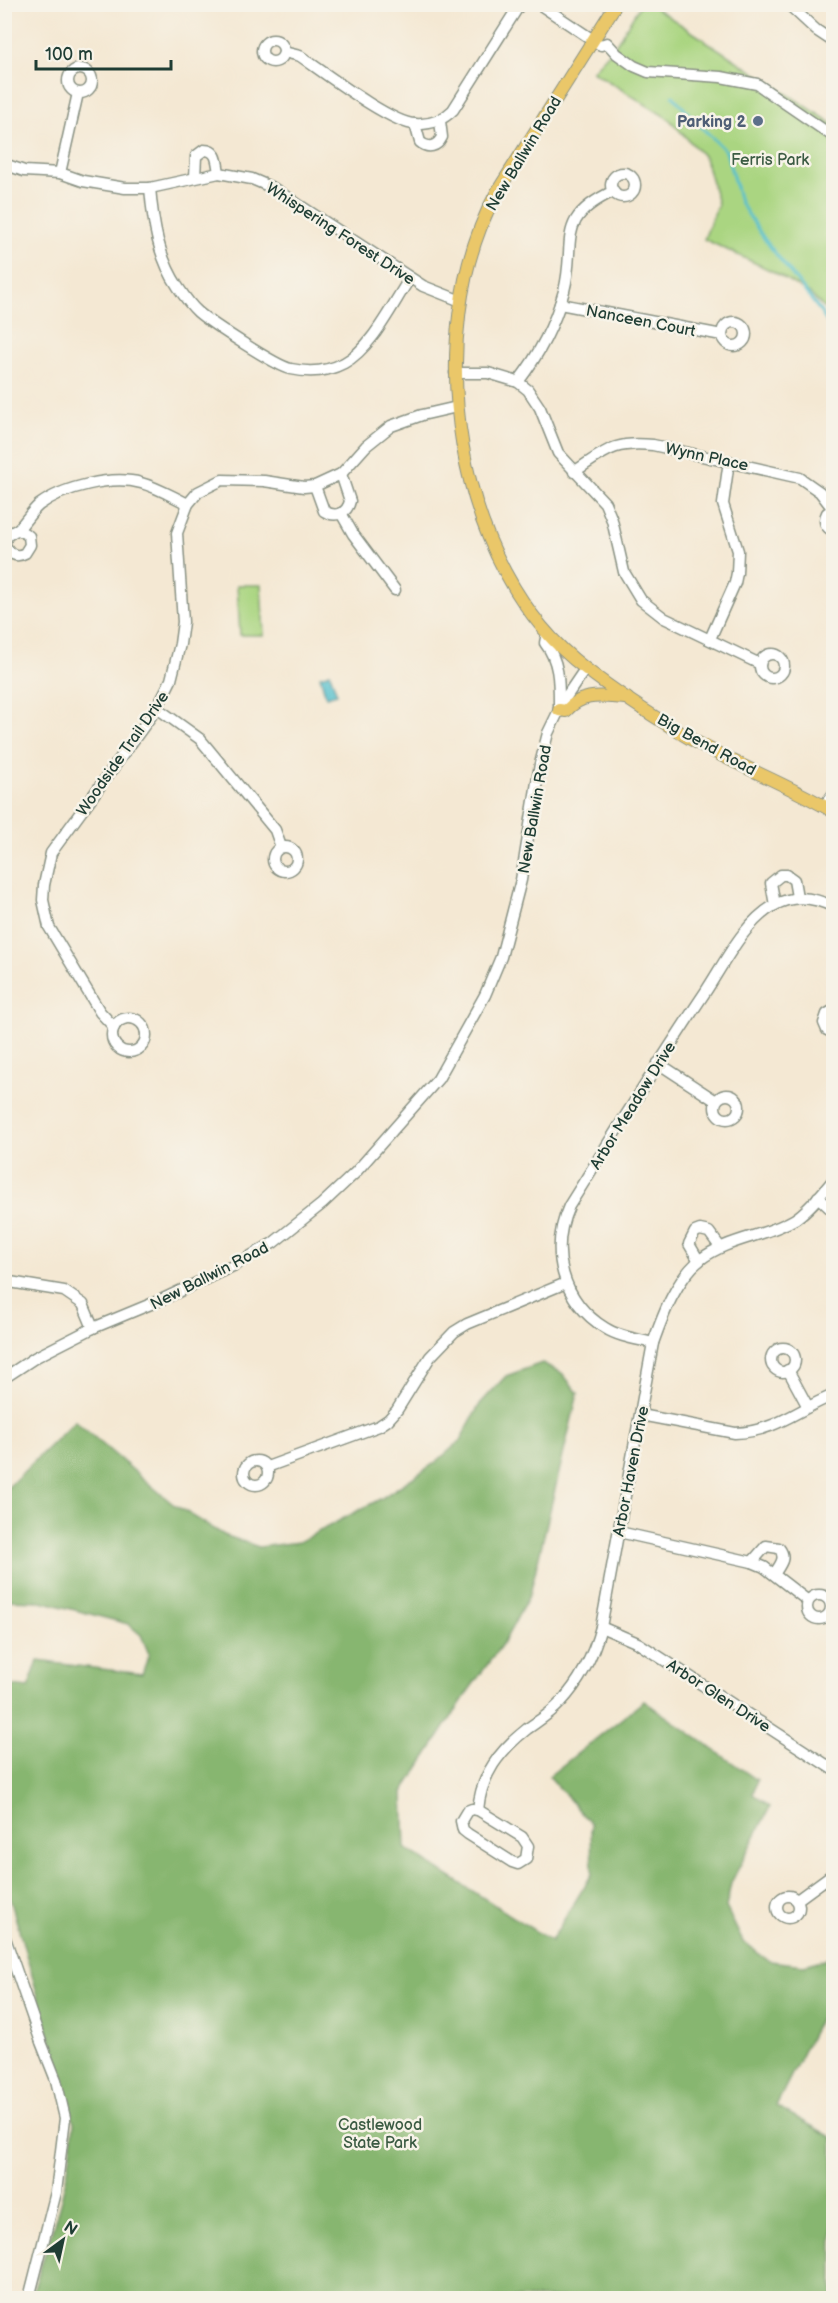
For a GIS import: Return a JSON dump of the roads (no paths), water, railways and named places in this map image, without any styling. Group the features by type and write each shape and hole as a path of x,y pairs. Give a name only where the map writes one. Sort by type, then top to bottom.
{"main road":[{"name":"New Ballwin Road","path":"585,669 547,633 521,599 492,543 469,476 457,407 455,352 461,301 474,247 490,206 597,42 616,4"},
{"name":"Big Bend Road","path":"585,669 684,735 829,809"},
{"path":"559,710 566,711 572,704 590,696 628,698"}],"street":[{"path":"284,52 300,56 392,117 419,124 440,121 453,110 520,4"},
{"path":"540,4 597,42 607,43 616,54 634,66 648,72 721,77 757,84 834,137"},
{"path":"788,4 816,30 834,42"},
{"path":"60,173 78,93"},
{"path":"419,124 420,142 431,146 442,137 440,121"},
{"path":"195,177 196,156 204,150 215,154 219,173"},
{"name":"Whispering Forest Drive","path":"4,164 24,171 60,173 83,181 110,186 150,188 219,173 252,179 273,188 423,286 461,301"},
{"path":"150,188 155,231 171,275 184,297 201,314 288,369 321,371 334,368 354,356 366,344 410,278"},
{"path":"518,382 547,340 560,304 565,288 568,242 575,223 581,212 599,198 614,192"},
{"name":"Nanceen Court","path":"560,304 722,335"},
{"path":"455,373 488,373 518,382 528,390 540,408 558,453 574,472 599,495 609,510 624,572 641,600 664,618 760,664"},
{"path":"19,530 40,505 68,490 92,484 130,480 144,483 188,504 198,492 222,480 315,486 341,474 366,446 391,426 422,415 457,407"},
{"name":"Wynn Place","path":"574,472 613,447 633,443 654,444 729,461 800,478 820,492 833,509 826,513 824,520 827,528 834,531"},
{"path":"710,639 735,584 738,564 736,543 723,504 729,461"},
{"path":"315,486 324,511 334,515 341,513 350,501 341,474"},
{"name":"Woodside Trail Drive","path":"114,1027 100,1012 53,935 43,900 44,885 51,853 157,708 171,680 180,644 183,616 176,541 180,521 188,504"},
{"path":"341,513 353,534 395,590"},
{"path":"547,633 545,643 552,652 558,672 559,710"},
{"name":"New Ballwin Road","path":"4,1378 36,1357 93,1328 163,1299 226,1269 273,1243 356,1173 438,1079 485,994 501,957 521,880 540,764 548,733 559,710 585,669"},
{"path":"157,708 200,739 275,830 281,847"},
{"path":"829,809 834,793"},
{"path":"775,904 771,883 781,875 787,875 794,880 797,897 810,898 834,907"},
{"name":"Arbor Meadow Drive","path":"653,1343 605,1328 575,1299 566,1283 559,1252 563,1221 569,1206 658,1063 749,926 775,904 797,897"},
{"path":"834,1010 827,1014 824,1023 827,1030 834,1033"},
{"path":"658,1063 716,1101"},
{"name":"Arbor Haven Drive","path":"478,1810 480,1791 485,1777 515,1740 558,1706 571,1692 594,1652 602,1627 653,1343 670,1301 699,1261 720,1247 796,1218 834,1179"},
{"path":"818,1197 834,1212"},
{"path":"699,1261 689,1244 695,1232 700,1230 709,1232 720,1247"},
{"path":"4,1281 64,1291 83,1304 93,1328"},
{"path":"267,1467 378,1426 397,1410 430,1357 454,1332 467,1324 566,1283"},
{"path":"788,1370 808,1407"},
{"path":"641,1414 735,1433 751,1433 768,1429 834,1395"},
{"path":"618,1532 752,1562 774,1574 808,1601"},
{"path":"752,1562 766,1546 779,1548 783,1560 774,1574"},
{"name":"Arbor Glen Drive","path":"602,1627 638,1643 834,1770"},
{"path":"472,1809 478,1810 522,1837 529,1851 526,1859 518,1864 512,1862 463,1830 461,1825 463,1816 472,1809"},
{"path":"797,1900 834,1873"},
{"path":"4,1935 56,2080 65,2118 56,2192 29,2298"}],"water":[{"path":"330,673 337,694 326,697 320,676"}],"waterway":[{"path":"673,96 726,151 740,202 765,240 818,308 834,333"}],"place":[{"name":"Parking 2","path":"758,121"}],"park label":[{"name":"Ferris Park","path":"770,159"},
{"name":"Castlewood State Park","path":"380,2133"}]}
